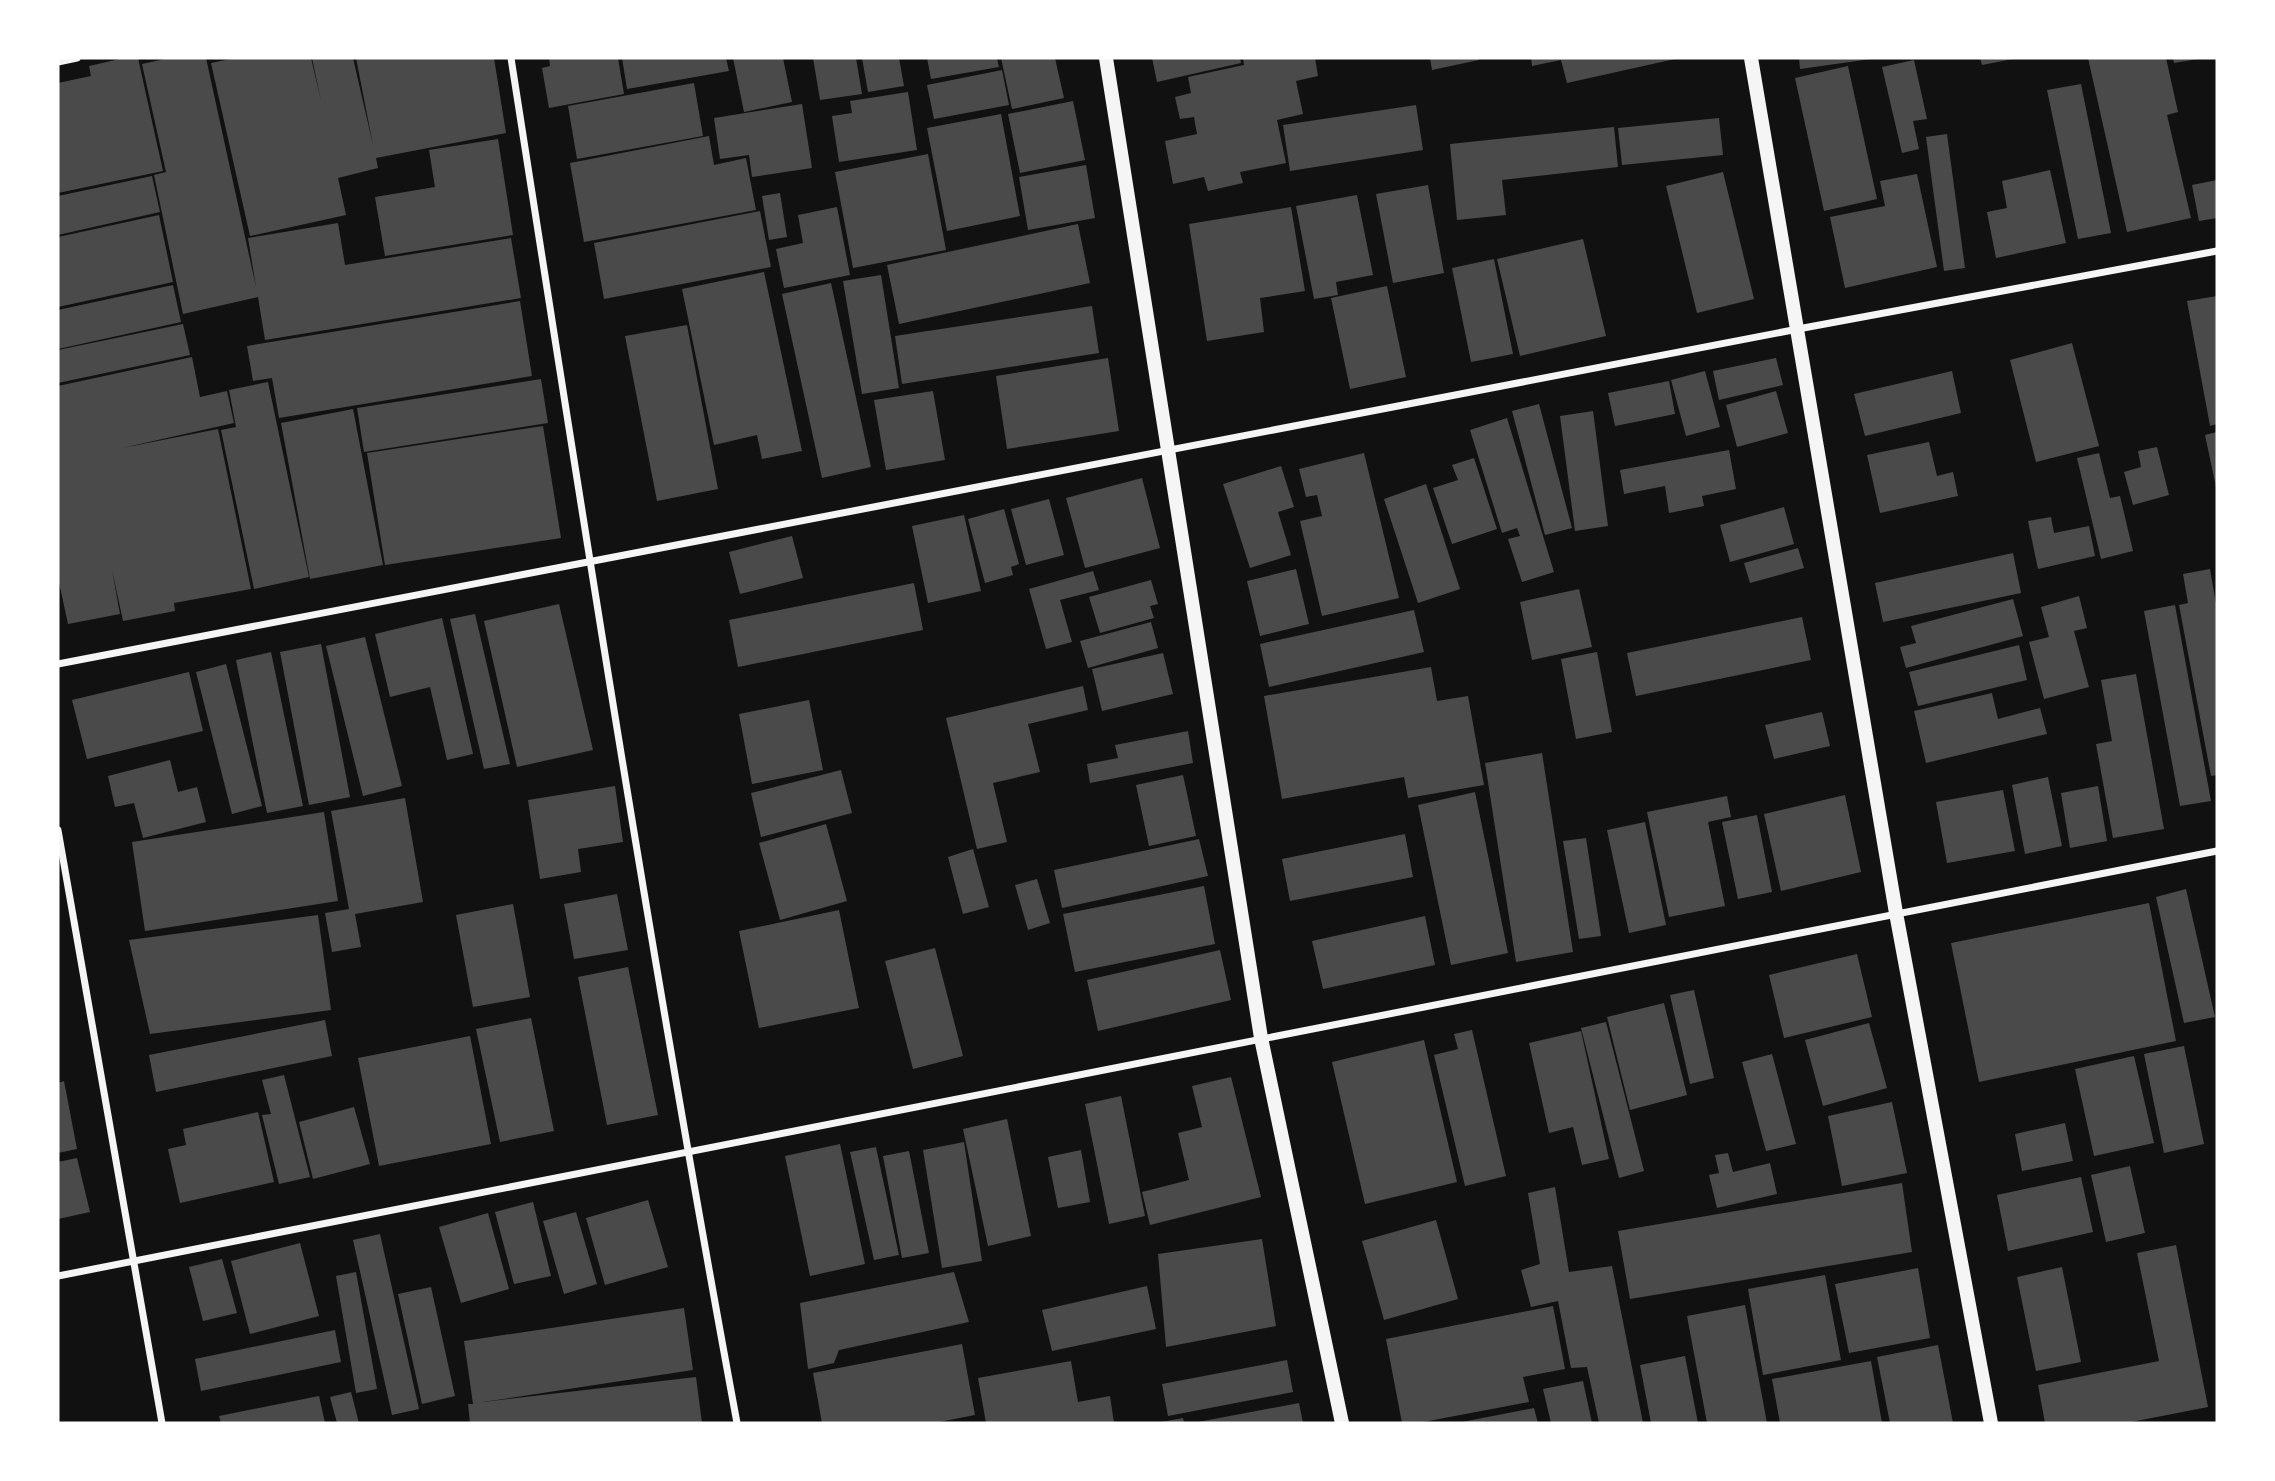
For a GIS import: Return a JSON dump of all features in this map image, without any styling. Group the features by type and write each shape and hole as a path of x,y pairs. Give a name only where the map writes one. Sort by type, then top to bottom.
{"main road":[{"path":"1106,58 1261,1038 1342,1423"},
{"path":"1751,58 1896,913 1991,1423"}],"street":[{"path":"58,62 77,58"},
{"path":"511,58 589,562 687,1152 737,1423"},
{"path":"58,664 1798,329 2217,251"},
{"path":"58,830 162,1423"},
{"path":"58,1276 2217,851"}],"building":[{"path":"124,58 138,58 163,171 58,193 58,83 91,76 89,66"},
{"path":"169,58 206,58 256,287 248,238 338,223 345,265 511,238 521,298 265,340 258,297 183,314 154,175 166,172 142,64"},
{"path":"235,58 311,58 321,101 312,58 353,58 373,145 356,58 494,58 506,133 376,158 378,168 338,178 346,215 250,236 211,63"},
{"path":"549,58 618,58 624,94 549,108 542,68 550,66"},
{"path":"622,58 726,58 729,71 627,89"},
{"path":"733,58 783,58 792,102 744,112"},
{"path":"813,58 856,58 862,94 820,100"},
{"path":"862,58 899,58 904,86 868,92"},
{"path":"927,58 997,58 999,67 931,79"},
{"path":"1001,58 1055,58 1064,98 1012,109"},
{"path":"1152,58 1240,58 1241,63 1157,82"},
{"path":"1243,58 1315,58 1318,76 1296,81 1303,114 1277,120 1286,163 1240,172 1243,183 1208,191 1204,177 1173,184 1165,141 1197,134 1194,117 1180,119 1175,97 1191,93 1188,77 1244,65"},
{"path":"1430,58 1479,58 1479,60 1432,70"},
{"path":"1531,58 1675,59 1567,83 1561,60 1532,66"},
{"path":"1799,58 1871,58 1871,59 1800,69"},
{"path":"1980,58 2013,58 2013,59 1982,65"},
{"path":"2088,58 2166,58 2178,112 2167,115 2191,218 2127,232"},
{"path":"2173,58 2198,58 2198,59 2174,63"},
{"path":"1914,60 1927,119 1913,121 1919,149 1902,153 1882,67"},
{"path":"1848,66 1877,199 1824,211 1795,78"},
{"path":"1002,70 1009,105 934,119 927,85"},
{"path":"694,83 703,136 577,159 568,106"},
{"path":"2081,84 2111,233 2078,239 2047,90"},
{"path":"908,92 917,150 839,162 832,116 852,113 850,101"},
{"path":"1073,101 1085,160 1020,173 1008,114"},
{"path":"802,104 812,168 752,177 749,155 720,159 714,118"},
{"path":"1416,105 1423,150 1290,171 1283,125"},
{"path":"1001,114 1020,216 947,231 927,128"},
{"path":"1719,118 1723,155 1622,165 1618,128"},
{"path":"1614,127 1618,167 1502,180 1506,215 1457,220 1450,144"},
{"path":"1947,134 1965,268 1944,271 1926,137"},
{"path":"709,136 714,165 746,158 756,210 584,242 570,163"},
{"path":"498,139 513,235 385,256 375,197 435,187 429,150"},
{"path":"928,154 946,250 853,268 835,172"},
{"path":"1086,165 1095,218 1028,230 1019,177"},
{"path":"2050,170 2066,243 1996,258 1987,212 2007,208 2002,181"},
{"path":"1723,172 1754,299 1697,313 1666,186"},
{"path":"1917,174 1937,267 1845,288 1830,217 1885,206 1880,181"},
{"path":"152,176 160,212 58,235 58,196"},
{"path":"2217,180 2217,218 2199,221 2192,185"},
{"path":"1428,185 1444,273 1393,283 1376,194"},
{"path":"780,193 787,237 769,240 762,196"},
{"path":"1357,195 1373,275 1336,282 1338,295 1314,299 1296,206"},
{"path":"837,207 850,275 784,288 776,249 803,243 798,215"},
{"path":"1291,207 1305,291 1260,298 1264,332 1207,341 1189,224"},
{"path":"760,211 771,267 604,299 594,243"},
{"path":"159,215 173,282 58,307 58,237"},
{"path":"1078,224 1090,283 899,324 887,265"},
{"path":"1583,239 1606,336 1520,356 1497,259"},
{"path":"1494,259 1513,354 1471,362 1452,268"},
{"path":"764,272 802,451 762,459 757,435 714,445 682,289"},
{"path":"881,275 899,388 862,394 843,281"},
{"path":"831,283 871,467 822,478 782,294"},
{"path":"173,285 181,322 58,349 58,310"},
{"path":"1387,286 1406,377 1350,389 1331,298"},
{"path":"2217,296 2217,424 2210,426 2187,301"},
{"path":"520,301 532,376 279,418 272,378 253,381 247,346"},
{"path":"1092,306 1099,353 902,384 895,336"},
{"path":"183,324 190,355 58,383 58,350"},
{"path":"687,325 718,489 657,501 625,336"},
{"path":"2072,343 2099,446 2036,462 2010,360"},
{"path":"192,357 200,397 227,391 234,423 122,448 218,429 251,589 174,603 175,611 123,621 112,570 120,614 68,624 58,578 58,386"},
{"path":"1108,358 1119,431 1007,449 996,376"},
{"path":"1776,358 1783,385 1719,400 1713,371"},
{"path":"1705,371 1720,427 1686,436 1671,380"},
{"path":"1952,371 1961,413 1865,436 1854,394"},
{"path":"541,379 548,423 364,452 357,408"},
{"path":"1669,381 1675,414 1615,426 1608,393"},
{"path":"268,382 309,577 254,589 221,430 236,427 229,390"},
{"path":"933,391 945,460 886,470 874,400"},
{"path":"1776,391 1788,433 1737,447 1726,405"},
{"path":"1539,404 1572,528 1545,535 1512,411"},
{"path":"353,409 383,565 310,579 281,423"},
{"path":"1593,411 1608,526 1575,531 1560,416"},
{"path":"1507,418 1554,572 1522,582 1508,539 1520,536 1517,528 1502,533 1470,430"},
{"path":"543,426 561,538 385,565 367,453"},
{"path":"2217,432 2217,487 2216,487 2205,435"},
{"path":"1929,442 1937,476 1953,472 1958,496 1880,513 1867,455"},
{"path":"2157,447 2169,495 2133,505 2124,472 2141,467 2138,451"},
{"path":"1729,450 1736,489 1702,496 1704,506 1669,513 1665,486 1624,494 1620,470"},
{"path":"1364,453 1399,598 1322,616 1300,521 1322,516 1317,495 1306,497 1299,469"},
{"path":"2099,453 2110,498 2120,496 2133,551 2101,559 2077,458"},
{"path":"1474,458 1497,529 1452,544 1433,488 1458,480 1452,465"},
{"path":"1281,466 1294,507 1278,512 1291,555 1250,568 1223,484"},
{"path":"1142,478 1160,548 1085,568 1066,498"},
{"path":"1426,484 1460,589 1418,603 1384,499"},
{"path":"1049,499 1064,555 1026,565 1011,509"},
{"path":"1784,507 1794,544 1730,562 1720,525"},
{"path":"1004,509 1019,564 1011,567 1013,575 985,583 968,519"},
{"path":"964,515 981,591 928,603 912,526"},
{"path":"2051,517 2054,533 2089,526 2095,556 2038,569 2028,521"},
{"path":"792,536 803,578 740,594 729,552"},
{"path":"1798,548 1804,568 1750,583 1744,563"},
{"path":"2013,553 2021,593 1883,622 1875,583"},
{"path":"1296,569 1309,624 1260,636 1247,581"},
{"path":"2210,569 2217,610 2217,775 2211,776 2179,605 2188,603 2183,574"},
{"path":"1093,571 1099,590 1060,600 1072,642 1046,649 1029,589"},
{"path":"1151,580 1158,604 1150,606 1154,618 1100,633 1089,597"},
{"path":"914,583 923,630 738,667 729,620"},
{"path":"1579,589 1592,647 1532,660 1520,602"},
{"path":"2079,596 2087,628 2074,631 2089,687 2044,699 2029,642 2049,637 2041,607"},
{"path":"2013,599 2023,636 1906,668 1900,647 1916,643 1911,626"},
{"path":"559,604 593,750 517,767 484,621"},
{"path":"2175,605 2211,801 2180,806 2144,611"},
{"path":"1414,610 1424,652 1269,687 1260,644"},
{"path":"475,614 510,764 484,769 450,619"},
{"path":"1802,617 1811,660 1636,696 1627,653"},
{"path":"442,618 473,754 447,760 430,687 390,697 375,634"},
{"path":"1151,622 1158,648 1088,668 1080,641"},
{"path":"365,637 402,786 363,796 326,646"},
{"path":"321,644 350,797 309,805 280,652"},
{"path":"2019,645 2027,680 1918,706 1909,672"},
{"path":"271,652 303,806 267,813 236,660"},
{"path":"1597,652 1612,732 1576,739 1561,659"},
{"path":"1163,653 1173,694 1102,711 1092,669"},
{"path":"226,664 262,806 232,814 196,672"},
{"path":"1431,667 1437,701 1468,696 1484,785 1408,798 1404,777 1282,799 1264,696"},
{"path":"189,672 203,731 87,759 72,700"},
{"path":"2136,674 2164,829 2113,838 2096,744 2112,741 2101,680"},
{"path":"1083,686 1088,710 1028,724 1040,772 993,783 1007,842 977,849 946,718"},
{"path":"1992,693 1998,719 2040,708 2047,734 1926,763 1914,711"},
{"path":"809,700 823,770 752,784 739,714"},
{"path":"1822,712 1830,746 1774,759 1765,725"},
{"path":"1188,731 1193,763 1090,783 1087,764 1118,758 1115,745"},
{"path":"1542,753 1573,952 1516,962 1485,763"},
{"path":"170,760 178,792 197,787 206,822 143,838 134,803 115,807 108,776"},
{"path":"841,770 852,813 761,837 751,793"},
{"path":"1183,775 1196,836 1149,846 1136,785"},
{"path":"2048,777 2062,846 2025,854 2012,785"},
{"path":"615,786 623,842 578,849 581,872 540,879 528,800"},
{"path":"2098,786 2107,841 2070,848 2061,793"},
{"path":"2003,790 2015,851 1947,863 1936,802"},
{"path":"1475,792 1508,953 1451,965 1418,805"},
{"path":"1845,795 1861,872 1781,891 1764,814"},
{"path":"1727,796 1731,817 1708,822 1725,906 1669,917 1647,812"},
{"path":"405,798 423,902 355,914 361,947 332,952 325,913 349,909 331,811"},
{"path":"324,812 338,901 145,931 132,842"},
{"path":"1757,815 1772,892 1738,899 1722,822"},
{"path":"1645,822 1666,925 1629,933 1607,830"},
{"path":"826,824 847,901 780,920 759,843"},
{"path":"1405,834 1413,877 1290,901 1282,859"},
{"path":"1586,838 1601,936 1579,939 1563,841"},
{"path":"1199,839 1208,876 1062,908 1054,870"},
{"path":"973,849 989,907 963,914 948,857"},
{"path":"1037,879 1050,923 1028,930 1015,885"},
{"path":"1204,886 1215,944 1075,972 1063,914"},
{"path":"2186,889 2215,1017 2184,1023 2156,897"},
{"path":"617,894 628,950 574,959 564,904"},
{"path":"2149,903 2176,1041 1979,1082 1951,943"},
{"path":"513,904 530,997 473,1007 456,915"},
{"path":"839,910 859,1008 759,1028 739,931"},
{"path":"318,915 331,1010 150,1034 129,940"},
{"path":"1425,916 1435,965 1323,989 1312,941"},
{"path":"935,948 963,1056 913,1069 885,961"},
{"path":"1220,950 1231,1000 1098,1031 1087,980"},
{"path":"1857,954 1872,1017 1784,1038 1769,975"},
{"path":"628,967 658,1115 607,1125 578,977"},
{"path":"1694,990 1714,1078 1690,1084 1670,995"},
{"path":"1664,1003 1687,1095 1630,1110 1607,1017"},
{"path":"531,1018 554,1131 500,1142 476,1029"},
{"path":"325,1020 332,1056 156,1092 149,1055"},
{"path":"1606,1022 1644,1171 1619,1178 1581,1028"},
{"path":"1869,1023 1887,1088 1823,1106 1805,1040"},
{"path":"1472,1030 1506,1176 1465,1186 1434,1055 1458,1049 1454,1034"},
{"path":"1581,1031 1609,1159 1582,1165 1573,1127 1549,1133 1529,1043"},
{"path":"470,1036 491,1144 379,1166 358,1058"},
{"path":"1424,1040 1457,1182 1365,1204 1332,1062"},
{"path":"2184,1046 2204,1144 2164,1153 2144,1054"},
{"path":"1772,1054 1796,1144 1766,1151 1742,1062"},
{"path":"2134,1056 2154,1143 2094,1156 2075,1069"},
{"path":"284,1075 310,1177 279,1184 262,1115 271,1114 262,1080"},
{"path":"1231,1077 1261,1197 1150,1225 1142,1192 1189,1180 1178,1133 1202,1127 1192,1086"},
{"path":"64,1081 77,1149 58,1153 58,1083"},
{"path":"1121,1096 1145,1216 1109,1224 1085,1104"},
{"path":"1892,1102 1907,1173 1842,1186 1828,1116"},
{"path":"354,1107 370,1164 313,1179 299,1122"},
{"path":"258,1112 274,1182 180,1203 168,1149 186,1145 183,1129"},
{"path":"1007,1119 1031,1236 988,1246 963,1129"},
{"path":"2065,1123 2073,1161 2022,1171 2015,1134"},
{"path":"964,1142 982,1261 942,1268 923,1150"},
{"path":"840,1144 865,1264 810,1276 785,1156"},
{"path":"876,1147 899,1255 874,1260 850,1152"},
{"path":"1081,1150 1090,1202 1058,1208 1048,1157"},
{"path":"909,1151 929,1253 902,1258 883,1156"},
{"path":"1728,1153 1733,1172 1770,1163 1777,1194 1717,1208 1709,1175 1719,1173 1715,1155"},
{"path":"77,1158 90,1212 58,1219 58,1162"},
{"path":"2130,1166 2145,1233 2106,1242 2091,1175"},
{"path":"2081,1177 2093,1232 2008,1251 1997,1195"},
{"path":"1902,1183 1912,1252 1630,1299 1618,1231"},
{"path":"1555,1187 1569,1272 1612,1266 1643,1423 1599,1423 1587,1367 1571,1368 1558,1301 1531,1307 1521,1270 1540,1264 1528,1193"},
{"path":"648,1200 668,1267 605,1285 586,1218"},
{"path":"533,1202 551,1276 514,1284 495,1212"},
{"path":"576,1212 597,1284 564,1294 543,1221"},
{"path":"488,1213 509,1289 461,1303 439,1227"},
{"path":"1436,1220 1458,1299 1384,1320 1362,1241"},
{"path":"380,1234 419,1409 392,1415 353,1240"},
{"path":"1262,1239 1276,1326 1166,1347 1158,1254"},
{"path":"300,1243 319,1316 250,1334 231,1261"},
{"path":"2176,1245 2208,1407 2126,1423 2045,1423 2038,1385 2159,1361 2137,1253"},
{"path":"222,1259 237,1313 203,1321 189,1267"},
{"path":"2062,1267 2081,1362 2036,1371 2017,1277"},
{"path":"1918,1268 1930,1338 1849,1353 1835,1284"},
{"path":"356,1272 377,1389 356,1393 336,1276"},
{"path":"954,1272 969,1322 839,1350 834,1363 808,1369 800,1303"},
{"path":"1825,1275 1841,1360 1763,1375 1748,1289"},
{"path":"1147,1286 1156,1329 1052,1351 1042,1310"},
{"path":"431,1287 455,1396 422,1404 398,1294"},
{"path":"1745,1305 1767,1423 1707,1423 1687,1316"},
{"path":"1553,1306 1565,1369 1523,1377 1529,1402 1418,1423 1402,1423 1386,1339"},
{"path":"684,1308 693,1370 483,1402 696,1377 702,1423 470,1423 468,1404 473,1404 464,1341"},
{"path":"335,1330 341,1362 201,1391 195,1359"},
{"path":"962,1344 975,1415 934,1423 822,1423 813,1373"},
{"path":"1938,1345 1953,1423 1890,1423 1877,1357"},
{"path":"1685,1356 1698,1423 1651,1423 1640,1365"},
{"path":"1287,1360 1293,1392 1168,1416 1162,1384"},
{"path":"1071,1361 1078,1402 1110,1396 1114,1423 986,1423 978,1378"},
{"path":"1871,1361 1882,1423 1780,1423 1772,1379"},
{"path":"1583,1381 1592,1423 1551,1423 1543,1389"},
{"path":"351,1392 359,1423 337,1423 330,1397"},
{"path":"319,1396 325,1423 221,1423 219,1416"},
{"path":"1299,1403 1303,1423 1198,1423 1198,1422"},
{"path":"1534,1408 1538,1423 1462,1423 1462,1422"},
{"path":"1183,1418 1184,1423 1161,1423 1161,1422"}]}
